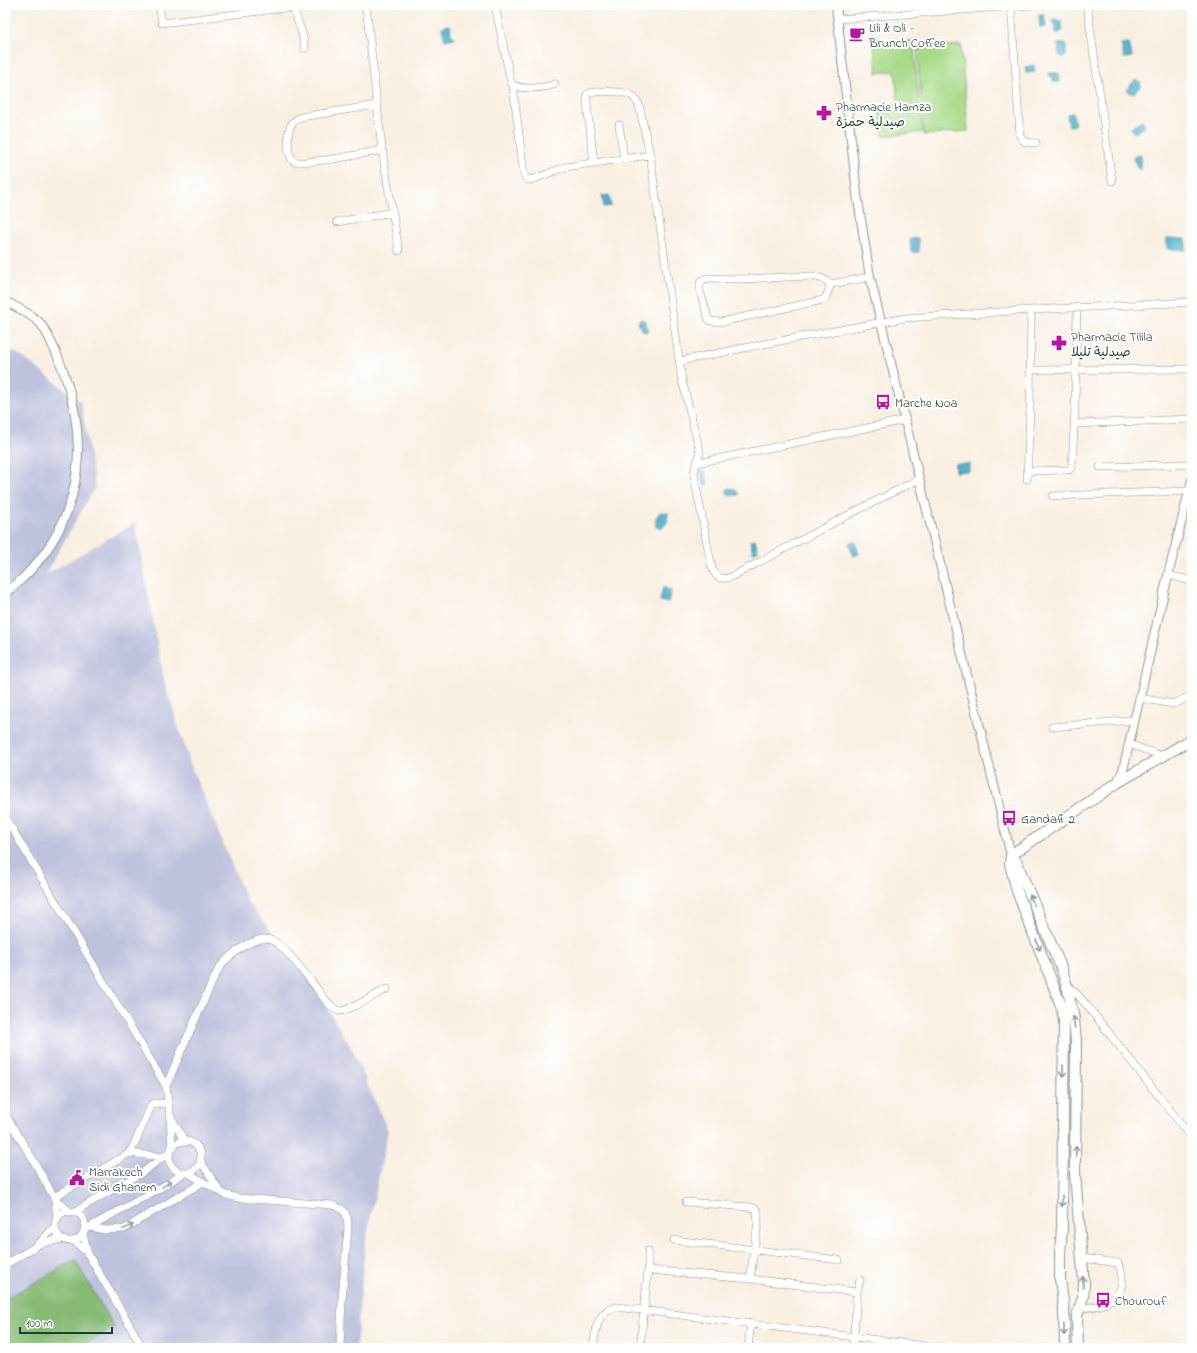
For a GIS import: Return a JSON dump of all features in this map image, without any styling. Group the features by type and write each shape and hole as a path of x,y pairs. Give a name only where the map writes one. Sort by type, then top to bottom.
{"main road":[{"path":"1065,1348 1064,1310 1060,1279 1064,1021 1062,1008 1017,890 1010,864 1011,855 1117,783 1192,739"},
{"path":"1011,855 1017,862 1061,967 1067,986 1074,1019 1076,1043 1075,1174 1084,1284 1081,1304 1077,1316 1078,1348"},
{"path":"1061,1235 1069,1231 1080,1232"},
{"path":"1062,1300 1069,1306 1081,1304"}],"street":[{"path":"159,5 162,23 293,6 305,48"},
{"path":"366,5 382,150 399,251"},
{"path":"495,5 507,72 513,86 526,178 530,181 565,167 650,155"},
{"path":"836,5 857,194 870,277 1011,855"},
{"path":"838,18 927,9 1031,5"},
{"path":"1087,5 1112,181"},
{"path":"1011,6 1020,135 1025,142 1036,143"},
{"path":"513,86 519,88 549,87 555,84"},
{"path":"594,163 586,96 588,93 593,92 624,93 632,96 637,101 650,155 686,399 700,452 694,469 694,475 711,564 713,571 717,576 725,579 731,577 919,479"},
{"path":"377,105 301,117 294,121 290,128 288,145 293,161 302,163 382,150"},
{"path":"619,125 624,159"},
{"path":"337,222 392,212"},
{"path":"831,284 826,297 823,300 732,320 715,322 710,321 708,318 700,286 702,280 708,278 742,279 813,276 823,279 831,284 870,277"},
{"path":"5,301 40,322 56,354 67,384 74,410 78,454 76,476 71,501 55,538 35,566 5,594"},
{"path":"680,361 786,339 905,318 1077,307 1192,302"},
{"path":"1027,470 1065,470 1071,469 1073,464 1077,307"},
{"path":"1027,479 1030,310"},
{"path":"1030,370 1192,369"},
{"path":"1075,424 1192,419"},
{"path":"697,464 905,420"},
{"path":"1100,467 1192,464"},
{"path":"1117,783 1129,744 1168,575 1192,480"},
{"path":"1053,496 1189,491"},
{"path":"1168,575 1192,581"},
{"path":"1139,698 1174,704 1192,695"},
{"path":"1052,727 1134,720"},
{"path":"1129,744 1162,756"},
{"path":"5,817 166,1086 170,1115 171,1150 169,1158 172,1166 177,1171 186,1173 226,1195 238,1198 332,1205 340,1207 345,1211 348,1227 342,1299 340,1348"},
{"path":"166,1086 220,968 233,953 258,940 269,939 276,942 333,1007 338,1010 347,1010 387,988"},
{"path":"1067,986 1075,992 1089,1008 1189,1130 1192,1138"},
{"path":"55,1198 129,1153 152,1104 168,1104"},
{"path":"5,1114 55,1198 83,1219 86,1231 88,1254"},
{"path":"170,1115 185,1142"},
{"path":"5,1265 38,1244 63,1214 72,1212 143,1172 164,1157 178,1143 185,1142 196,1146 200,1153 200,1160 197,1167 191,1172 186,1173 86,1231 74,1241"},
{"path":"129,1153 164,1157"},
{"path":"200,1160 219,1190"},
{"path":"86,1231 124,1229 203,1182"},
{"path":"55,1198 57,1233 62,1239"},
{"path":"686,1202 755,1208 757,1210 758,1215 750,1279"},
{"path":"38,1244 62,1239 74,1241 88,1254 143,1348"},
{"path":"674,1240 839,1260"},
{"path":"640,1348 648,1270 648,1251"},
{"path":"1081,1304 1093,1307 1110,1300 1119,1293 1123,1278 1118,1262 1082,1258"},
{"path":"648,1270 750,1279 857,1292"},
{"path":"853,1348 857,1292 860,1280"},
{"path":"594,1348 598,1322 606,1310 617,1307 644,1309 942,1348"},
{"path":"748,1348 751,1324"}],"shaded area":[{"path":"5,347 20,355 81,402 95,487 45,575 135,523 165,685 192,769 247,901 311,982 352,1049 388,1131 365,1245 356,1348 5,1348"}],"green space":[{"path":"913,41 922,132 883,136 879,107 898,104 895,71 877,73 874,44"},
{"path":"961,45 968,131 924,135 917,49"},
{"path":"75,1260 114,1327 80,1348 5,1348 5,1299"}],"water":[{"path":"1039,15 1044,15 1046,27 1040,27"},
{"path":"1053,20 1061,21 1063,30 1059,33 1056,33"},
{"path":"450,25 451,36 454,36 455,38 445,40 442,27"},
{"path":"1066,43 1066,56 1062,57 1059,55 1058,44"},
{"path":"1129,43 1132,57 1124,58 1121,44"},
{"path":"1034,65 1035,72 1026,73 1025,67"},
{"path":"1049,73 1059,73 1059,82 1053,82 1053,76 1049,76"},
{"path":"1135,80 1140,82 1141,86 1134,93 1130,93 1127,91 1129,86"},
{"path":"1073,113 1075,125 1069,126 1067,114"},
{"path":"1142,121 1145,127 1134,133 1131,128"},
{"path":"1141,155 1141,169 1138,169 1133,158"},
{"path":"609,195 611,206 604,207 602,196"},
{"path":"918,238 919,252 911,252 910,239"},
{"path":"1167,238 1186,239 1186,250 1167,249"},
{"path":"641,319 646,321 646,325 649,329 647,332 642,331 642,328 638,324"},
{"path":"955,464 969,464 969,471 955,472"},
{"path":"700,471 705,472 708,485 703,485"},
{"path":"729,488 736,489 739,495 729,495 726,491"},
{"path":"660,512 668,513 667,523 661,528 656,527 656,518"},
{"path":"755,539 758,551 753,552 750,541"},
{"path":"855,541 859,554 853,556 849,543"},
{"path":"663,587 671,591 668,603 660,601"}],"place":[{"name":"Lili & Oli - Brunch Coffee","path":"857,34"},
{"name":"Pharmacie Hamza صيدلية حمزة","path":"824,113"},
{"name":"Pharmacie Tilila صيدلية تليلا","path":"1059,343"},
{"name":"Marche Noa","path":"883,402"},
{"name":"Gandafi 2","path":"1009,818"},
{"name":"Marrakech Sidi Ghanem","path":"77,1178"},
{"name":"Chourouf","path":"1103,1300"}]}
